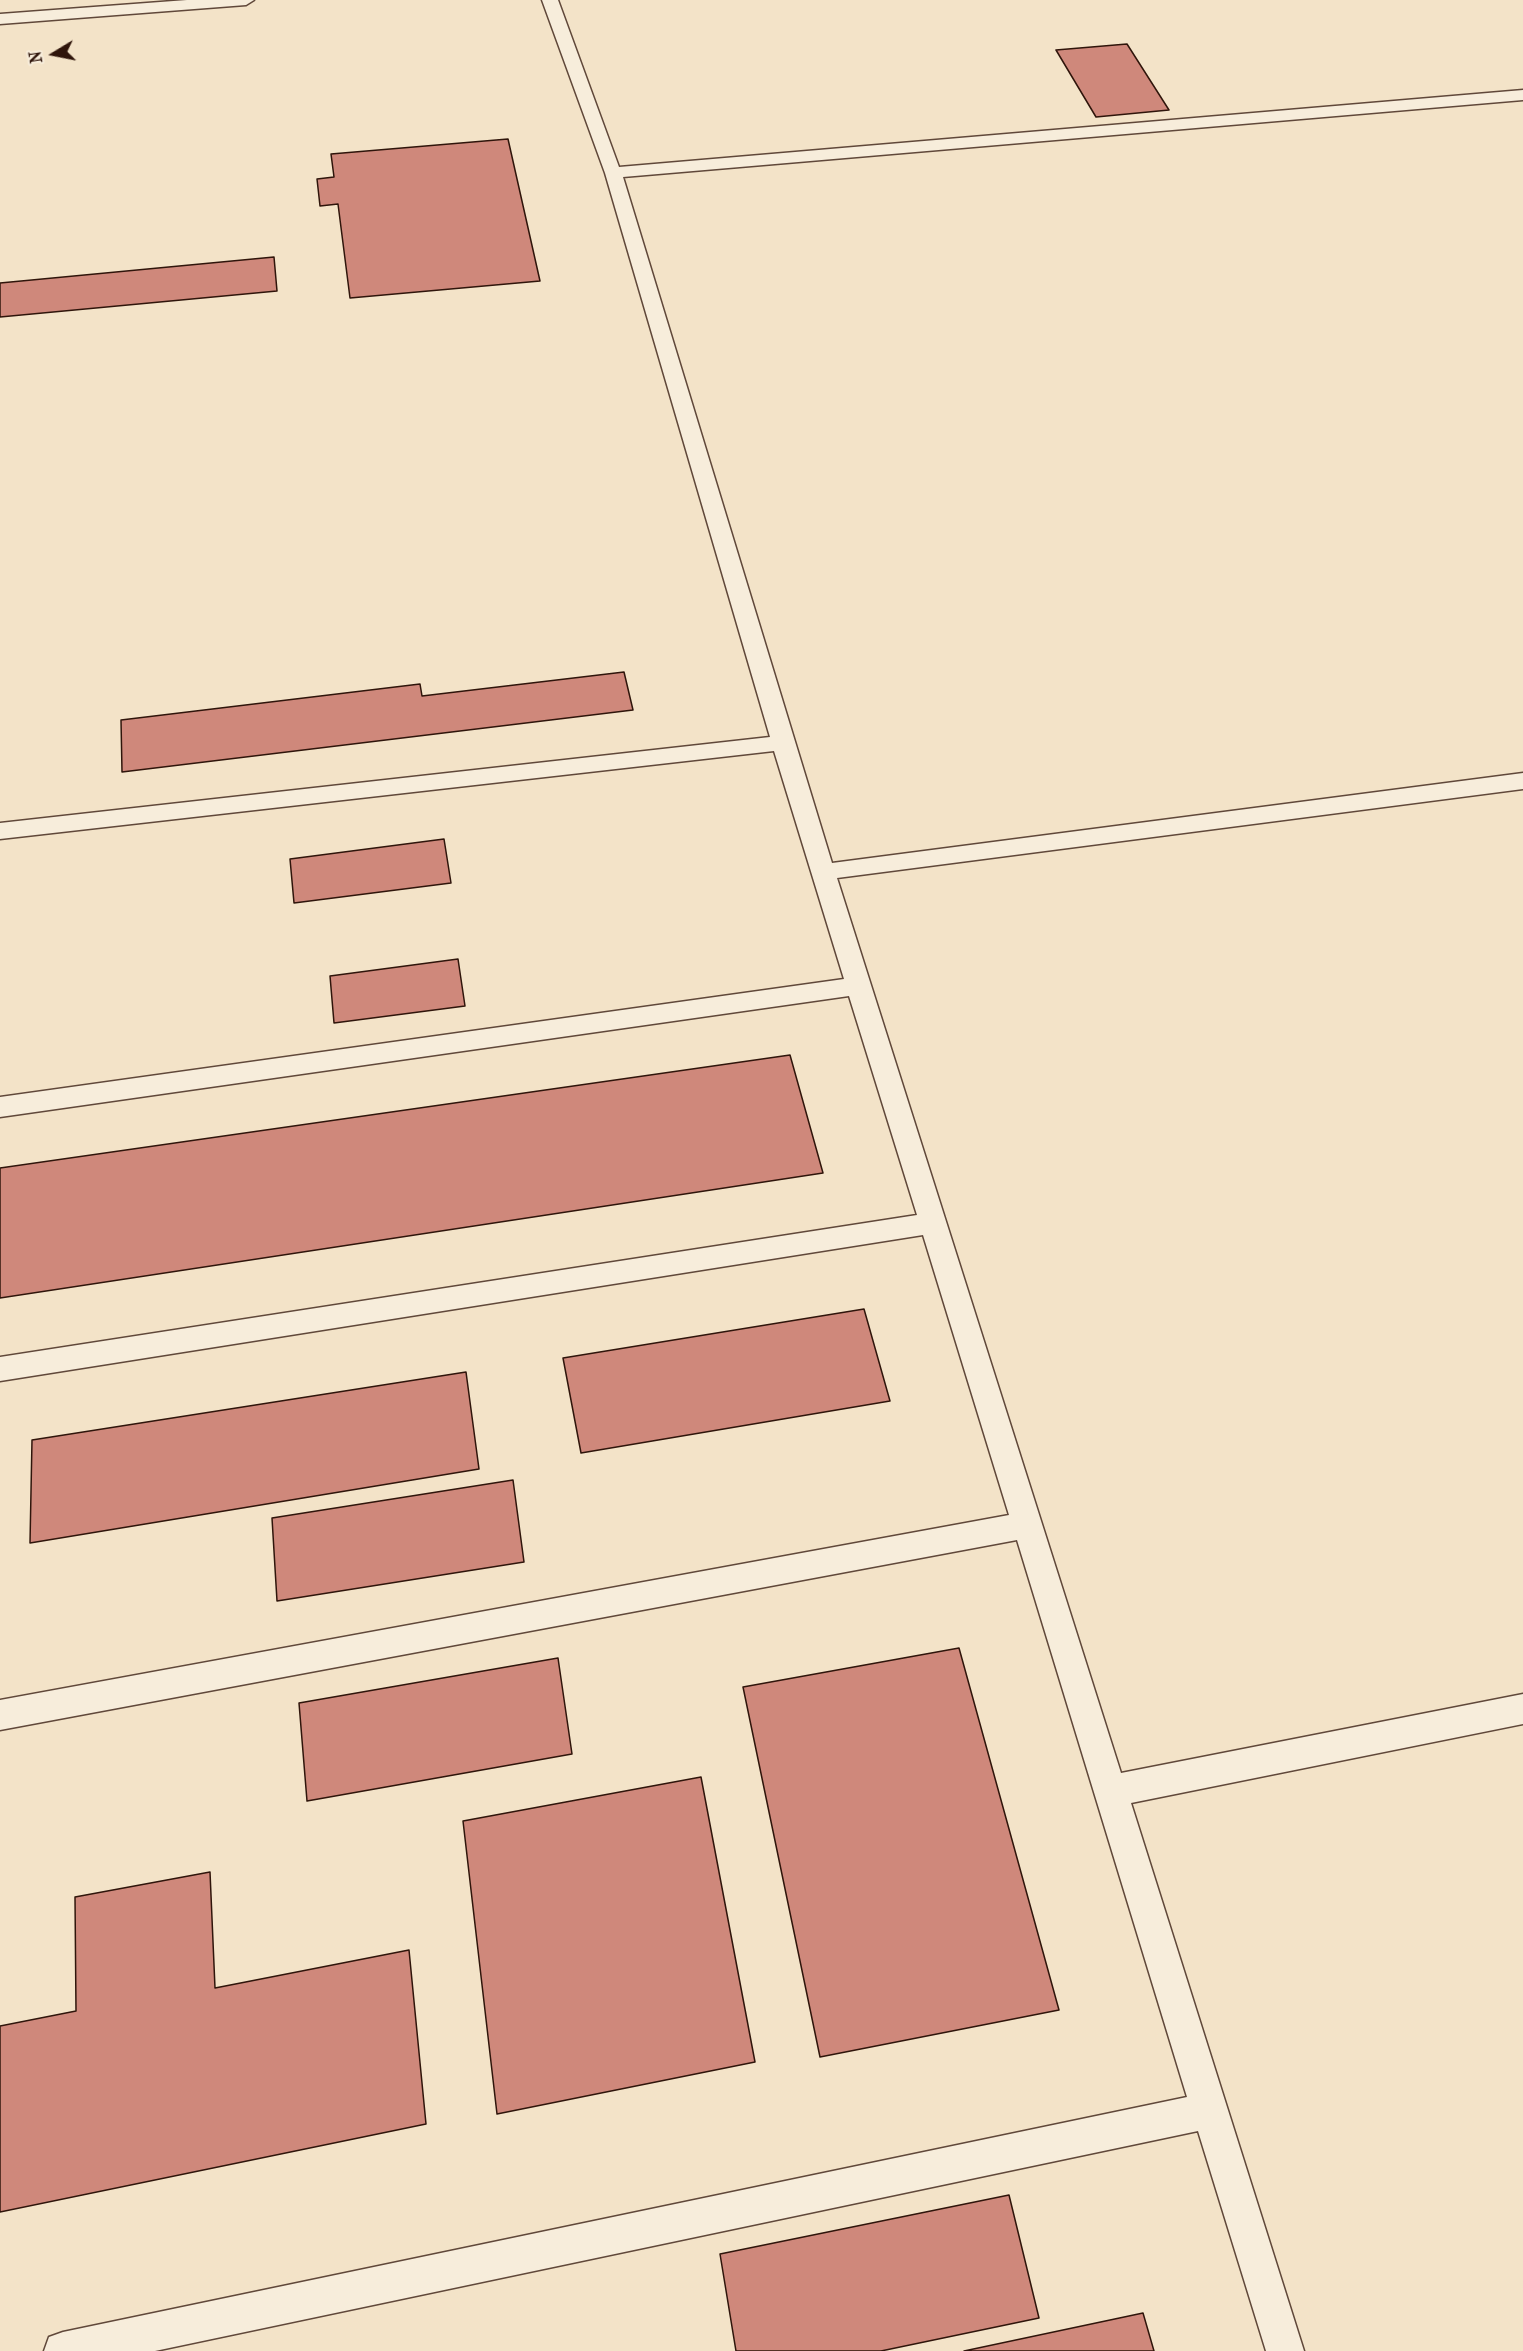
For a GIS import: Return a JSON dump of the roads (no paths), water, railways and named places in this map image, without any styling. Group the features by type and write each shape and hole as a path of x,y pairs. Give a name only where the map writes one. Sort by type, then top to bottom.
{"lane":[{"path":"0,19 246,0"},
{"path":"550,0 613,173 783,743 1285,2351"},
{"path":"613,173 1523,95"},
{"path":"0,831 783,743"},
{"path":"824,872 1523,781"},
{"path":"0,1107 859,986"},
{"path":"0,1369 933,1223"},
{"path":"0,1715 1028,1525"},
{"path":"1111,1791 1523,1709"},
{"path":"63,2351 1210,2110"}]}
